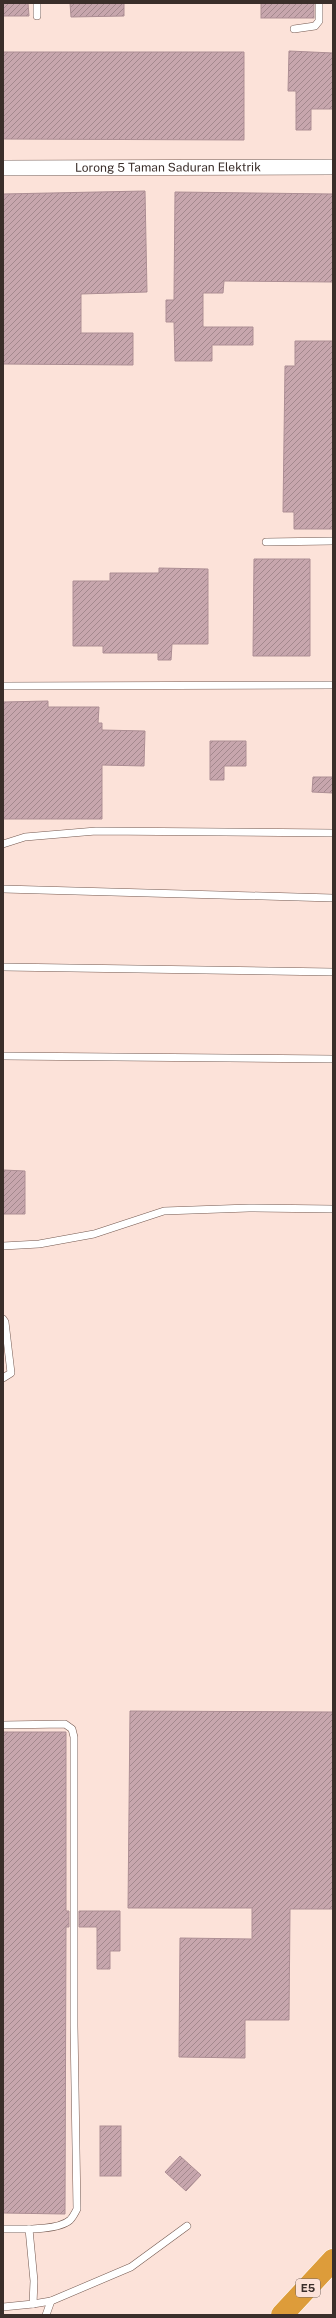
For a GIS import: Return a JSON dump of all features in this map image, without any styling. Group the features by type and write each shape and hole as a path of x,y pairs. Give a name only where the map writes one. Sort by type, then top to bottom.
{"highway":[{"name":"E5","path":"282,2315 333,2260"}],"street":[{"name":"Lorong 5 Taman Saduran Elektrik","path":"3,168 333,168"}],"lane":[{"path":"37,3 37,16"},
{"path":"294,29 315,26 319,21 319,3"},
{"path":"266,542 333,541"},
{"path":"3,686 333,685"},
{"path":"3,844 25,837 96,831 333,833"},
{"path":"3,889 333,898"},
{"path":"3,967 333,972"},
{"path":"3,1056 333,1059"},
{"path":"3,1246 39,1244 94,1234 164,1211 249,1208 333,1209"},
{"path":"3,1319 5,1322 11,1373 3,1378"},
{"path":"3,1725 65,1724 72,1728 74,1737 74,2026 77,2209 71,2219 63,2225 29,2229 3,2229"},
{"path":"3,2307 51,2301 131,2267 187,2226"},
{"path":"29,2229 34,2281 33,2304"},
{"path":"46,2315 51,2301"}],"building":[{"path":"3,3 28,3 29,16 3,16"},
{"path":"70,3 124,3 124,16 71,17"},
{"path":"261,3 314,3 314,18 261,18"},
{"path":"289,51 333,53 333,109 311,109 311,130 296,130 296,91 288,91"},
{"path":"3,52 244,52 244,140 3,139"},
{"path":"145,191 147,292 81,294 81,333 133,333 133,365 3,364 3,194"},
{"path":"175,192 333,194 333,282 224,281 223,293 203,293 203,327 253,327 253,345 212,345 212,361 175,361 174,322 166,322 166,300 174,300"},
{"path":"295,341 333,341 333,529 294,529 294,512 283,512 285,366 295,366"},
{"path":"254,559 310,559 310,656 253,656"},
{"path":"159,568 208,569 208,644 172,644 171,660 158,660 158,653 103,653 103,646 73,646 73,581 110,581 110,573 159,573"},
{"path":"48,701 48,707 99,707 98,723 102,723 102,730 145,731 144,766 102,765 102,819 3,819 3,702"},
{"path":"210,741 246,741 246,766 224,766 224,780 210,780"},
{"path":"313,777 333,777 333,793 312,792"},
{"path":"3,1170 25,1171 25,1214 3,1214"},
{"path":"130,1711 333,1712 333,1909 290,1909 289,2020 245,2020 245,2058 179,2057 180,1938 252,1939 252,1908 128,1908"},
{"path":"3,1732 66,1732 66,1911 69,1911 69,1927 66,1927 65,2214 3,2213"},
{"path":"79,1911 120,1911 120,1951 110,1951 110,1969 97,1969 97,1927 79,1927"},
{"path":"100,2126 121,2126 121,2176 100,2176"},
{"path":"180,2156 201,2175 186,2191 165,2172"}]}
